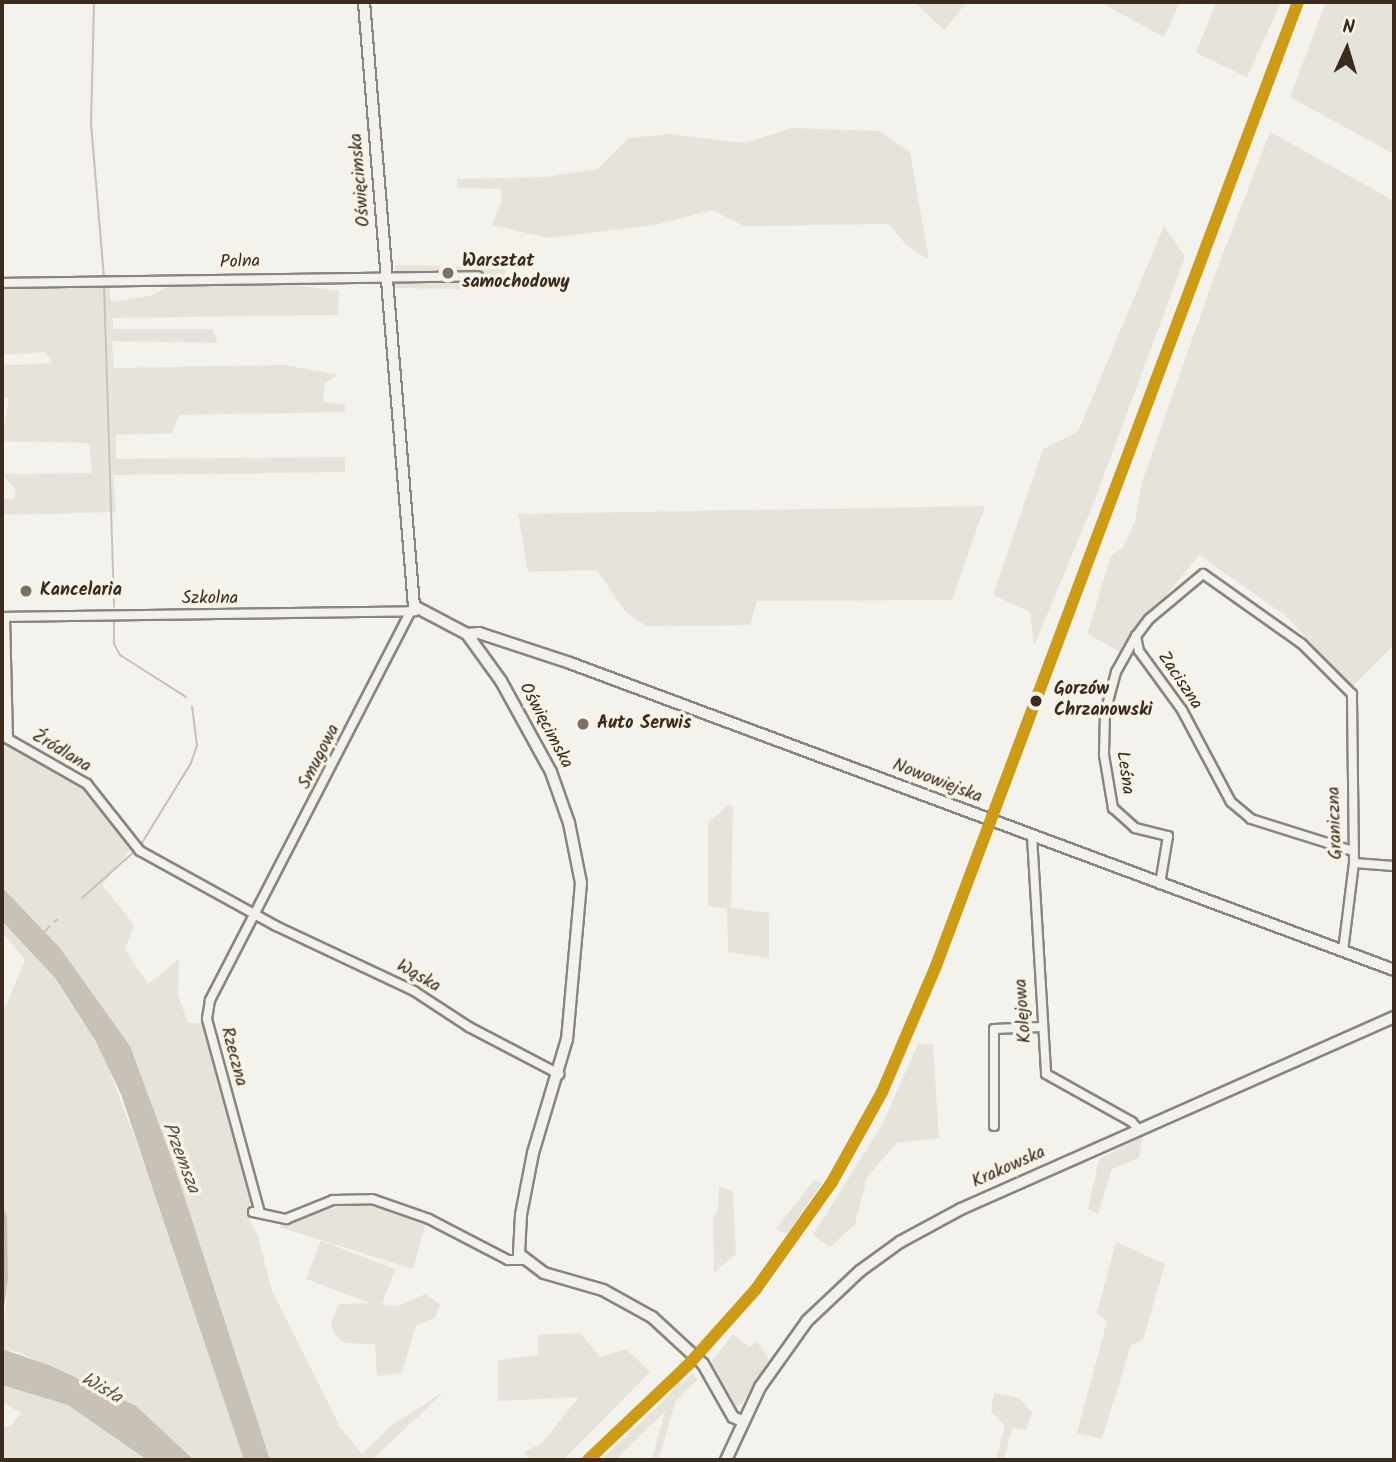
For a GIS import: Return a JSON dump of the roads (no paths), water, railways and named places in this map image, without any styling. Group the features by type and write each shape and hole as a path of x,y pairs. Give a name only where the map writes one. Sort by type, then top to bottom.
{"street":[{"name":"Oświęcimska","path":"365,2 414,612"},
{"name":"Polna","path":"2,283 478,276"},
{"name":"Graniczna","path":"1136,636 1203,574 1302,644 1352,694 1354,863 1343,951"},
{"name":"Szkolna","path":"3,617 414,612"},
{"path":"414,612 467,634"},
{"name":"Smugowa","path":"257,916 414,612"},
{"name":"Źródlana","path":"3,617 8,739 87,784 137,848 257,916"},
{"name":"Oświęcimska","path":"467,634 542,751 576,854 581,883 579,928 559,1074 533,1153 521,1215 518,1245 522,1261"},
{"name":"Nowowiejska","path":"467,634 494,637 570,663 1394,970"},
{"name":"Zaciszna","path":"1136,636 1139,651 1182,710 1231,802 1251,819 1353,850"},
{"name":"Leśna","path":"1136,636 1116,672 1105,713 1104,755 1113,808 1135,828 1168,836 1160,884"},
{"name":"Kolejowa","path":"1032,836 1041,1027 1046,1074 1139,1130"},
{"path":"1354,863 1394,866"},
{"name":"Wąska","path":"257,916 398,982 559,1074"},
{"name":"Rzeczna","path":"257,916 210,1000 207,1019 256,1212 286,1219 333,1200 372,1199 429,1219 508,1260 522,1261"},
{"name":"Krakowska","path":"726,1460 742,1421 807,1321 879,1256 950,1214 1394,1017"},
{"path":"994,1126 994,1029 1041,1027"},
{"path":"522,1261 544,1273 630,1301 703,1364 733,1417 742,1421"}],"waterway":[{"path":"94,2 91,123 104,277"},
{"path":"104,285 114,607"},
{"path":"114,620 114,644 120,655 186,697"},
{"path":"140,846 191,763 197,746 192,706"},
{"path":"82,898 136,850"},
{"path":"44,932 50,926"}],"place":[{"name":"Warsztat samochodowy","path":"448,273"},
{"name":"Kancelaria","path":"26,591"},
{"name":"Gorzów Chrzanowski","path":"1036,701"},
{"name":"Auto Serwis","path":"583,724"}],"water label":[{"name":"Przemsza","path":"180,1158"},
{"name":"Wisła","path":"101,1389"}]}
